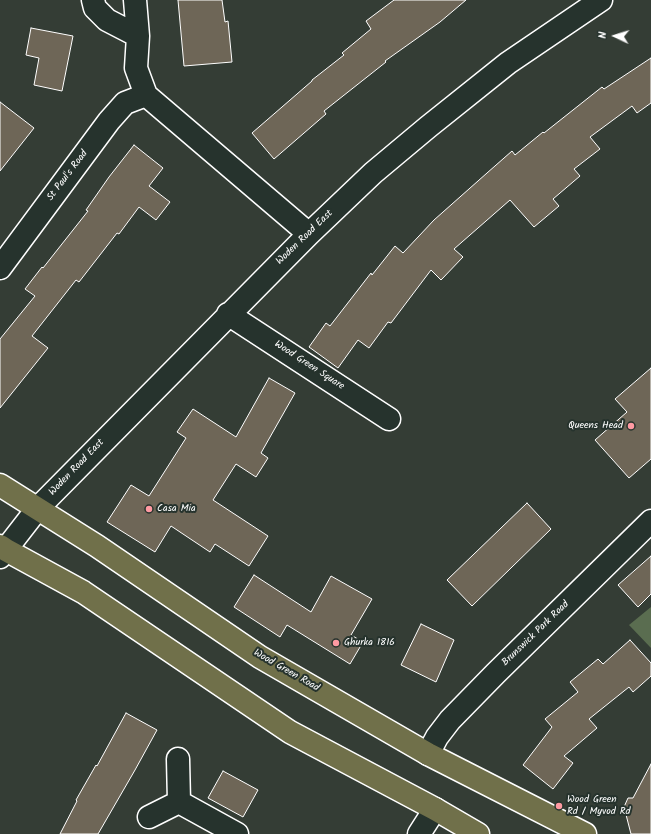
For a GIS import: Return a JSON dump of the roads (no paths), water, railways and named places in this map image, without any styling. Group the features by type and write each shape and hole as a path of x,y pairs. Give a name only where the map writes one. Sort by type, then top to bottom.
{"highway":[{"name":"Wood Green Road","path":"0,485 97,546 260,657 428,754 585,834"},
{"path":"2,551 83,592 290,732 435,809 478,834"}],"street":[{"path":"93,0 95,8 107,20 138,36"},
{"path":"135,0 138,36 136,68 146,95 309,234"},
{"name":"Woden Road East","path":"2,551 38,508 228,314 373,173 508,63 601,0"},
{"name":"St Paul's Road","path":"0,268 109,121 125,103 146,95"},
{"name":"Wood Green Square","path":"228,314 389,419"},
{"name":"Brunswick Park Road","path":"428,754 450,720 651,521"},
{"path":"178,759 179,802"},
{"path":"149,817 179,802"},
{"path":"179,802 237,834"},
{"path":"419,834 435,809"}],"place":[{"name":"Queens Head","path":"631,426"},
{"name":"Casa Mia","path":"149,509"},
{"name":"Ghurka 1816","path":"336,643"},
{"name":"Wood Green Rd / Myvod Rd","path":"559,806"}]}
